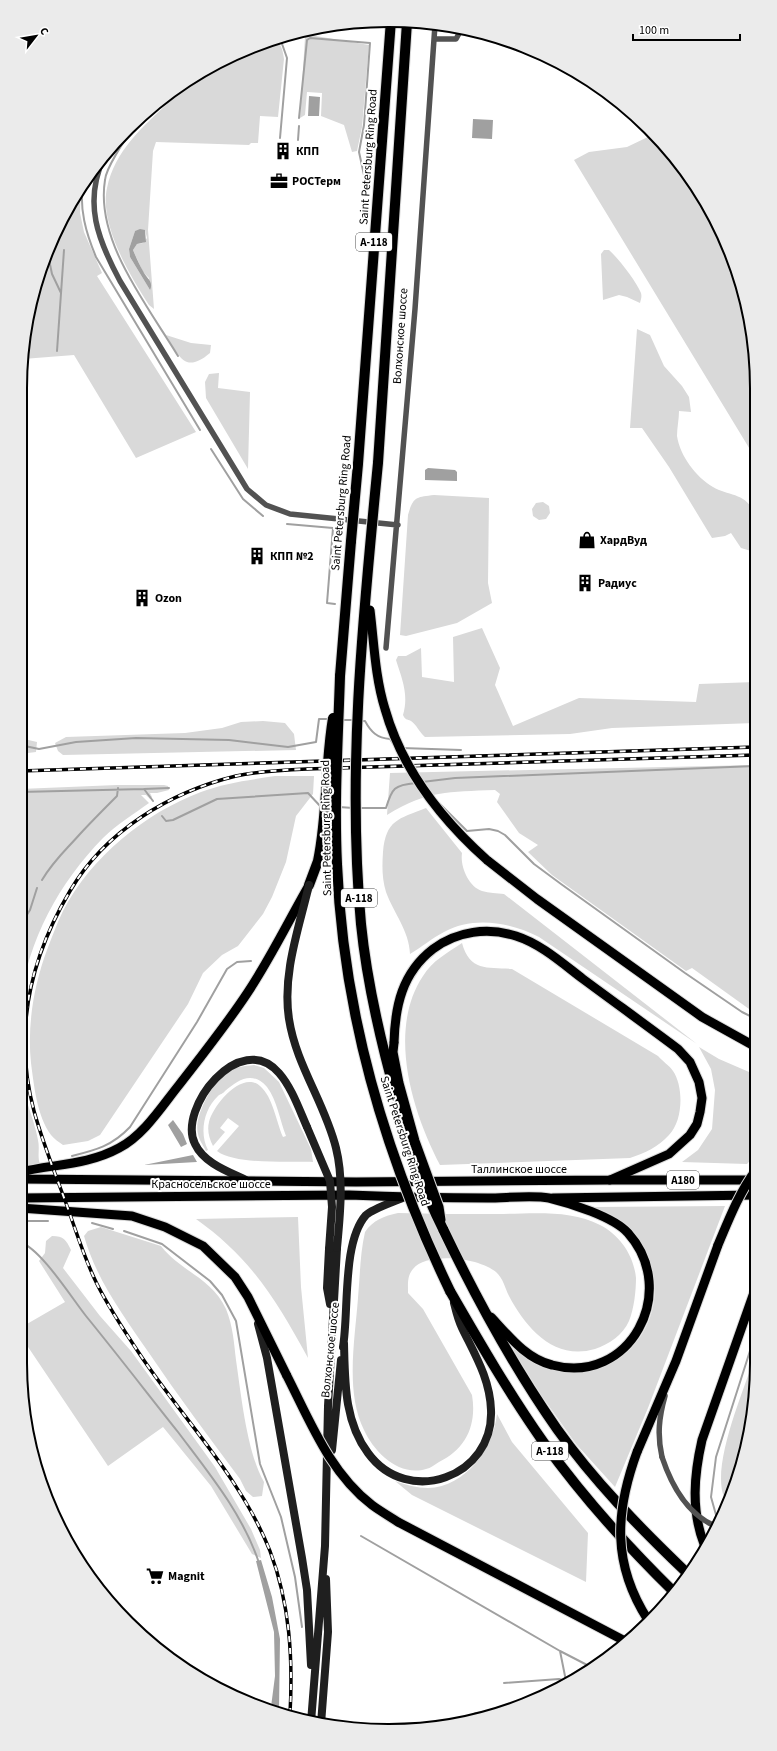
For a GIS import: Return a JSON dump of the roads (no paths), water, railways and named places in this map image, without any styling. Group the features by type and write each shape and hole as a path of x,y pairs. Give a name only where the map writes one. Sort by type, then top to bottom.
{"highway":[{"name":"Saint Petersburg Ring Road","path":"390,27 358,464 340,676 336,791 337,865 343,934 352,992 372,1083 398,1168 416,1217 450,1291 499,1374 544,1443 591,1504 631,1549 670,1588"},
{"name":"Saint Petersburg Ring Road","path":"407,28 378,463 369,555 355,790 356,858 361,926 371,991 391,1080 421,1179 443,1229 489,1316 515,1364 558,1429 605,1489 642,1530 684,1570"},
{"path":"309,885 318,860 322,840 325,819 328,751 340,676"}],"main road":[{"path":"369,555 370,610 380,686 385,709 393,733 405,760 436,806 453,828 487,860 537,899 702,1017 750,1044"},
{"path":"27,1170 88,1160 116,1150 135,1137 163,1105 248,992 309,885"},
{"path":"309,885 290,960 287,988 288,1019 294,1045 329,1126 336,1147 340,1168 340,1205 333,1249"},
{"path":"443,1229 439,1207 415,1141 399,1083 393,1052 394,1016 402,990 411,972 423,957 441,943 463,933 483,931 517,936 547,952 678,1049 690,1062 699,1082 702,1098 699,1118 690,1135 670,1154 610,1180"},
{"path":"246,1180 213,1164 201,1154 194,1142 191,1129 193,1117 204,1095 222,1071 232,1064 243,1060 258,1060 269,1064 279,1072 286,1082 330,1181 333,1249"},
{"path":"646,1616 634,1595 626,1572 621,1546 620,1521 623,1498 637,1452 676,1361 718,1245 732,1211 750,1178"},
{"name":"Красносельское шоссе","path":"27,1179 282,1180"},
{"name":"Таллинское шоссе","path":"282,1180 356,1182 750,1180"},
{"name":"Красносельское шоссе","path":"27,1198 342,1195 402,1198"},
{"path":"402,1198 548,1198 750,1195"},
{"name":"Волхонское шоссе","path":"311,1716 338,1375 344,1343 352,1242 359,1226 367,1214 402,1198"},
{"path":"489,1316 521,1348 538,1360 565,1368 578,1368 594,1365 609,1359 634,1339 643,1323 649,1304 651,1287 648,1266 640,1249 628,1232 602,1216 548,1198"},
{"path":"27,1208 132,1216 165,1227 203,1246 235,1277 248,1297 332,1462 351,1485 372,1505 398,1522 621,1639"},
{"name":"Волхонское шоссе","path":"325,1530 333,1249"},
{"path":"344,1343 348,1408 356,1433 368,1453 378,1465 402,1479 428,1482 442,1480 454,1474 471,1461 484,1444 489,1429 492,1412 488,1383 461,1327 450,1291"},
{"path":"248,1297 260,1329 267,1358 303,1564 309,1624 312,1709 322,1711"},
{"path":"703,1541 695,1507 694,1485 697,1462 702,1440 750,1304"},
{"name":"Волхонское шоссе","path":"321,1718 328,1632 324,1546"}],"street":[{"name":"Волхонское шоссе","path":"386,648 398,525 435,30"},
{"path":"434,39 456,39 459,34"},
{"path":"98,174 93,205 97,229 106,254 124,287 247,489 266,505 290,514 398,525"},
{"path":"676,1361 658,1422 658,1440 668,1473 682,1498 702,1518 712,1524"}],"waterway":[{"path":"299,118 307,40 310,38 370,43 364,125 359,152 364,175"},
{"path":"280,138 287,58 282,43"},
{"path":"298,140 299,126"},
{"path":"123,144 108,169 105,180 104,203 108,226 126,272 178,356"},
{"path":"82,197 84,221 96,257 200,430"},
{"path":"57,351 64,250"},
{"path":"50,263 52,274 61,293"},
{"path":"211,449 243,499 263,516"},
{"path":"287,524 333,528 327,603 335,604"},
{"path":"330,568 338,569"},
{"path":"27,746 39,749 76,742 136,738 229,740 288,747 316,742 319,719 330,719"},
{"path":"342,720 354,720"},
{"path":"360,721 365,721 372,731 378,736 390,739 396,748"},
{"path":"402,748 461,750"},
{"path":"422,782 455,778 750,766"},
{"path":"359,808 386,808 390,796 395,789 403,785 416,783"},
{"path":"42,880 60,856 117,796 118,788"},
{"path":"144,789 169,788"},
{"path":"27,792 144,789 153,801"},
{"path":"162,816 166,821 173,820 217,799 308,793 321,807"},
{"path":"439,803 467,831 489,829 498,831 505,835 534,864 561,884 685,973 750,1016"},
{"path":"339,807 353,808"},
{"path":"27,915 37,888"},
{"path":"72,1156 89,1152 110,1143 117,1139 130,1127 197,1022 227,969 237,962 251,961"},
{"path":"27,1221 48,1221"},
{"path":"92,1223 113,1229"},
{"path":"124,1231 162,1244 210,1281 222,1295 236,1321 260,1464 281,1517 295,1577 302,1627"},
{"path":"27,1246 46,1263 55,1274 86,1316 201,1462 224,1494 244,1527 259,1563"},
{"path":"716,1515 711,1497 716,1457 750,1351"},
{"path":"361,1536 560,1651 586,1665"},
{"path":"560,1651 565,1678"},
{"path":"504,1683 562,1680"}],"railway":[{"path":"27,771 750,747"},
{"path":"27,1011 35,970 44,943 70,891 84,869 101,850 141,817 187,792 211,783 236,776 280,770 750,755"},
{"path":"27,1072 37,1122 83,1251 102,1294 143,1359 229,1476 258,1525 270,1551 282,1591 289,1632 291,1673 290,1711"}],"place":[{"name":"КПП","path":"283,151"},
{"name":"РОСТерм","path":"279,181"},
{"name":"ХардВуд","path":"587,540"},
{"name":"КПП №2","path":"257,556"},
{"name":"Радиус","path":"585,583"},
{"name":"Ozon","path":"142,598"},
{"name":"Magnit","path":"155,1576"}]}
